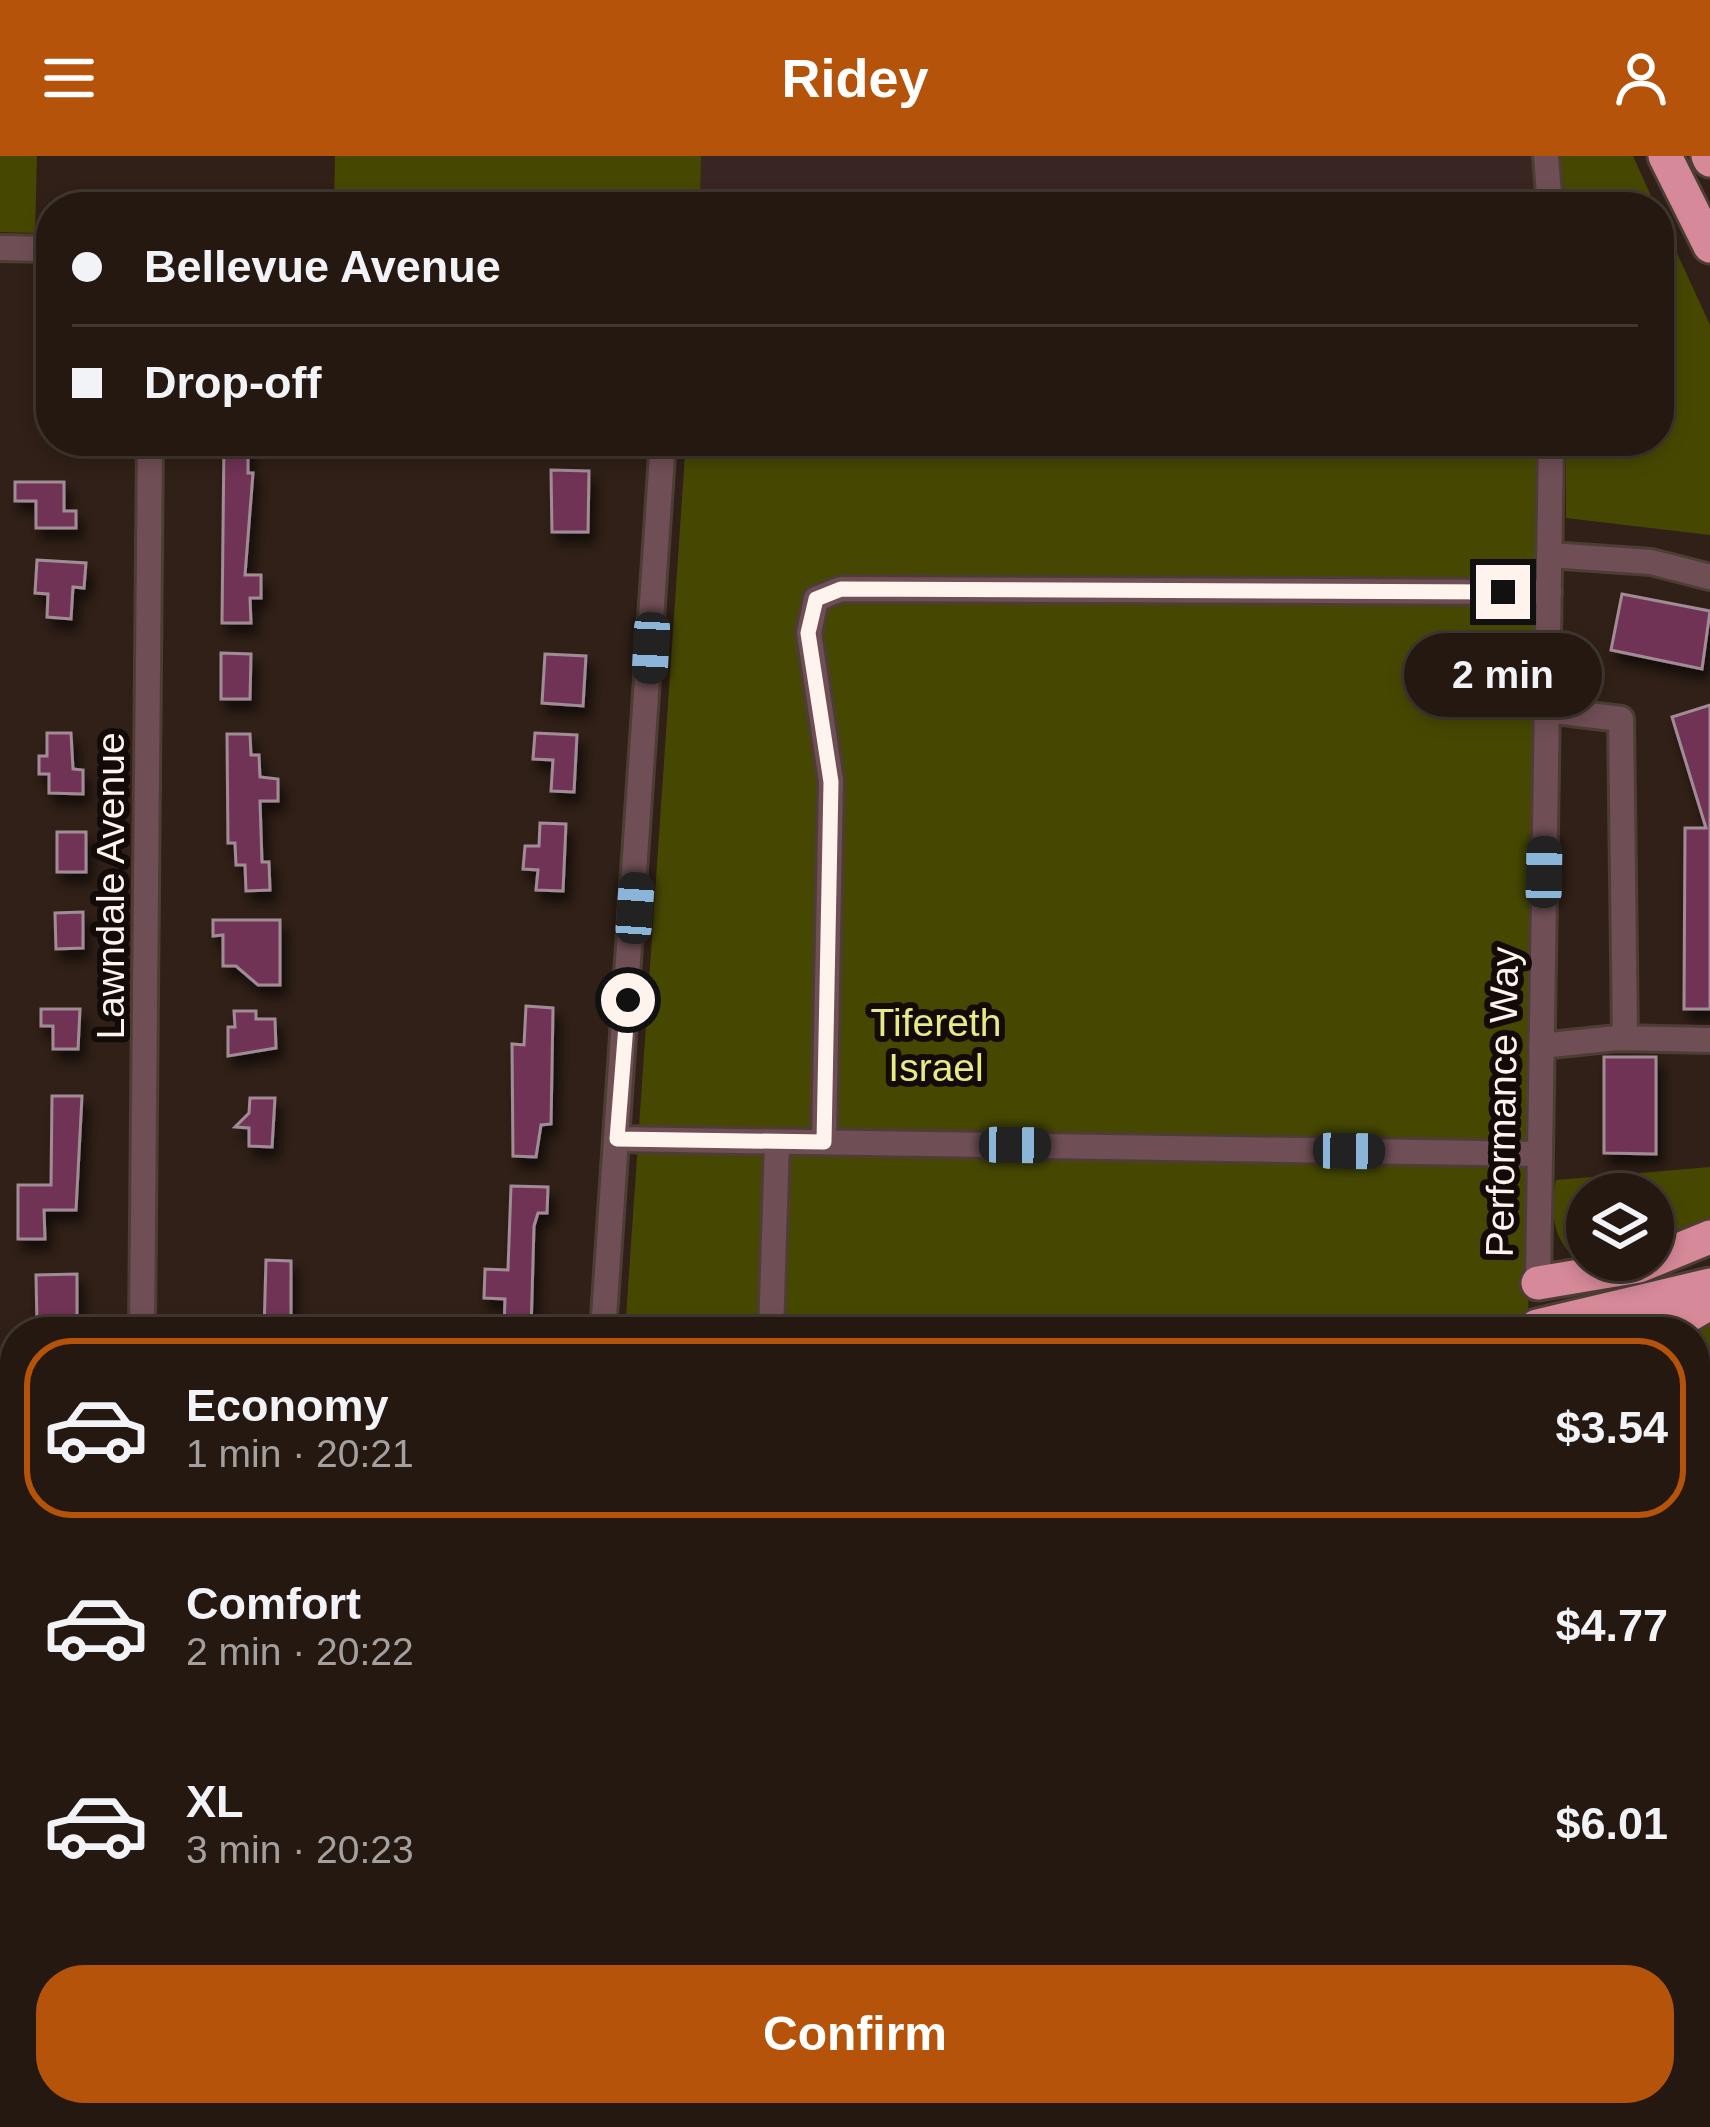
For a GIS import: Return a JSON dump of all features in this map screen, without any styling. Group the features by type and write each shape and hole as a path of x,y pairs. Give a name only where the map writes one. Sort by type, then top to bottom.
{"highway":[{"path":"1665,156 1710,246"},
{"path":"1538,1283 1639,1266 1710,1237"},
{"path":"1584,1317 1710,1285"}],"main road":[{"name":"Performance Way","path":"1537,1317 1538,1283"}],"street":[{"path":"1546,156 1549,192"},
{"path":"0,248 36,249"},
{"name":"Lawndale Avenue","path":"142,1317 150,456"},
{"path":"604,1317 662,456"},
{"name":"Performance Way","path":"1538,1283 1551,456"},
{"path":"1549,555 1651,562 1710,577"},
{"path":"824,1142 832,801 808,633 816,599 841,589 1549,592"},
{"path":"1546,710 1621,719 1625,1038"},
{"path":"1541,1046 1625,1038 1710,1040"},
{"path":"617,1139 1539,1154"},
{"path":"771,1317 777,1142"}],"shaded area":[{"path":"701,156 1559,156 1563,192 700,192"}],"green space":[{"path":"0,156 37,156 35,233 0,232"},
{"path":"335,156 701,156 700,192 334,192"},
{"path":"1559,156 1633,156 1649,192 1563,192"},
{"path":"1674,247 1710,325 1710,535 1566,518 1566,456 1674,456"},
{"name":"Tifereth Israel","path":"685,456 1537,456 1528,1317 626,1317"},
{"path":"1710,1167 1710,1220 1674,1235 1674,1173 1639,1173"},
{"path":"1566,1179 1566,1249 1554,1218 1556,1180"}],"building":[{"path":"224,456 248,456 248,473 253,473 245,575 261,575 261,598 250,598 251,623 222,623"},
{"path":"551,470 589,471 588,532 552,532"},
{"path":"15,482 64,482 64,511 76,511 76,528 36,528 36,501 15,501"},
{"path":"37,560 86,563 84,588 73,587 71,619 47,617 48,594 35,593"},
{"path":"1622,594 1710,611 1702,669 1611,650"},
{"path":"221,653 251,654 250,699 221,699"},
{"path":"545,654 586,656 583,706 542,703"},
{"path":"1710,705 1710,1009 1684,1009 1685,828 1706,828 1672,717"},
{"path":"47,733 71,733 73,769 83,770 83,794 49,793 49,774 39,774 39,756 47,756"},
{"path":"535,733 577,735 574,792 551,791 553,760 533,759"},
{"path":"227,734 250,734 251,755 259,755 260,777 278,779 278,801 260,801 262,862 269,862 270,890 246,891 245,865 236,865 235,843 228,843"},
{"path":"540,823 566,824 563,891 536,890 538,870 523,869 525,846 539,846"},
{"path":"57,832 86,832 86,872 57,872"},
{"path":"83,912 83,948 56,949 55,913"},
{"path":"213,920 280,920 280,985 258,985 236,966 223,966 223,935 213,936"},
{"path":"526,1006 553,1008 551,1124 541,1125 536,1157 513,1156 512,1044 524,1045"},
{"path":"41,1009 80,1009 78,1049 53,1049 53,1026 41,1026"},
{"path":"234,1011 256,1011 256,1019 275,1019 276,1048 228,1056 228,1027 235,1027"},
{"path":"1604,1057 1656,1057 1656,1154 1604,1153"},
{"path":"52,1096 82,1096 76,1210 44,1210 45,1239 18,1239 18,1185 51,1185"},
{"path":"250,1098 275,1098 272,1147 249,1146 249,1128 235,1127 249,1113"},
{"path":"511,1186 548,1187 547,1213 538,1213 534,1226 531,1317 504,1317 505,1299 484,1298 485,1269 508,1270"},
{"path":"266,1260 291,1261 291,1317 264,1317"},
{"path":"77,1274 77,1317 37,1317 36,1275"}],"route":[{"path":"628,1000 617,1139 824,1142 831,782 808,633 816,599 841,589 1503,592"}]}
